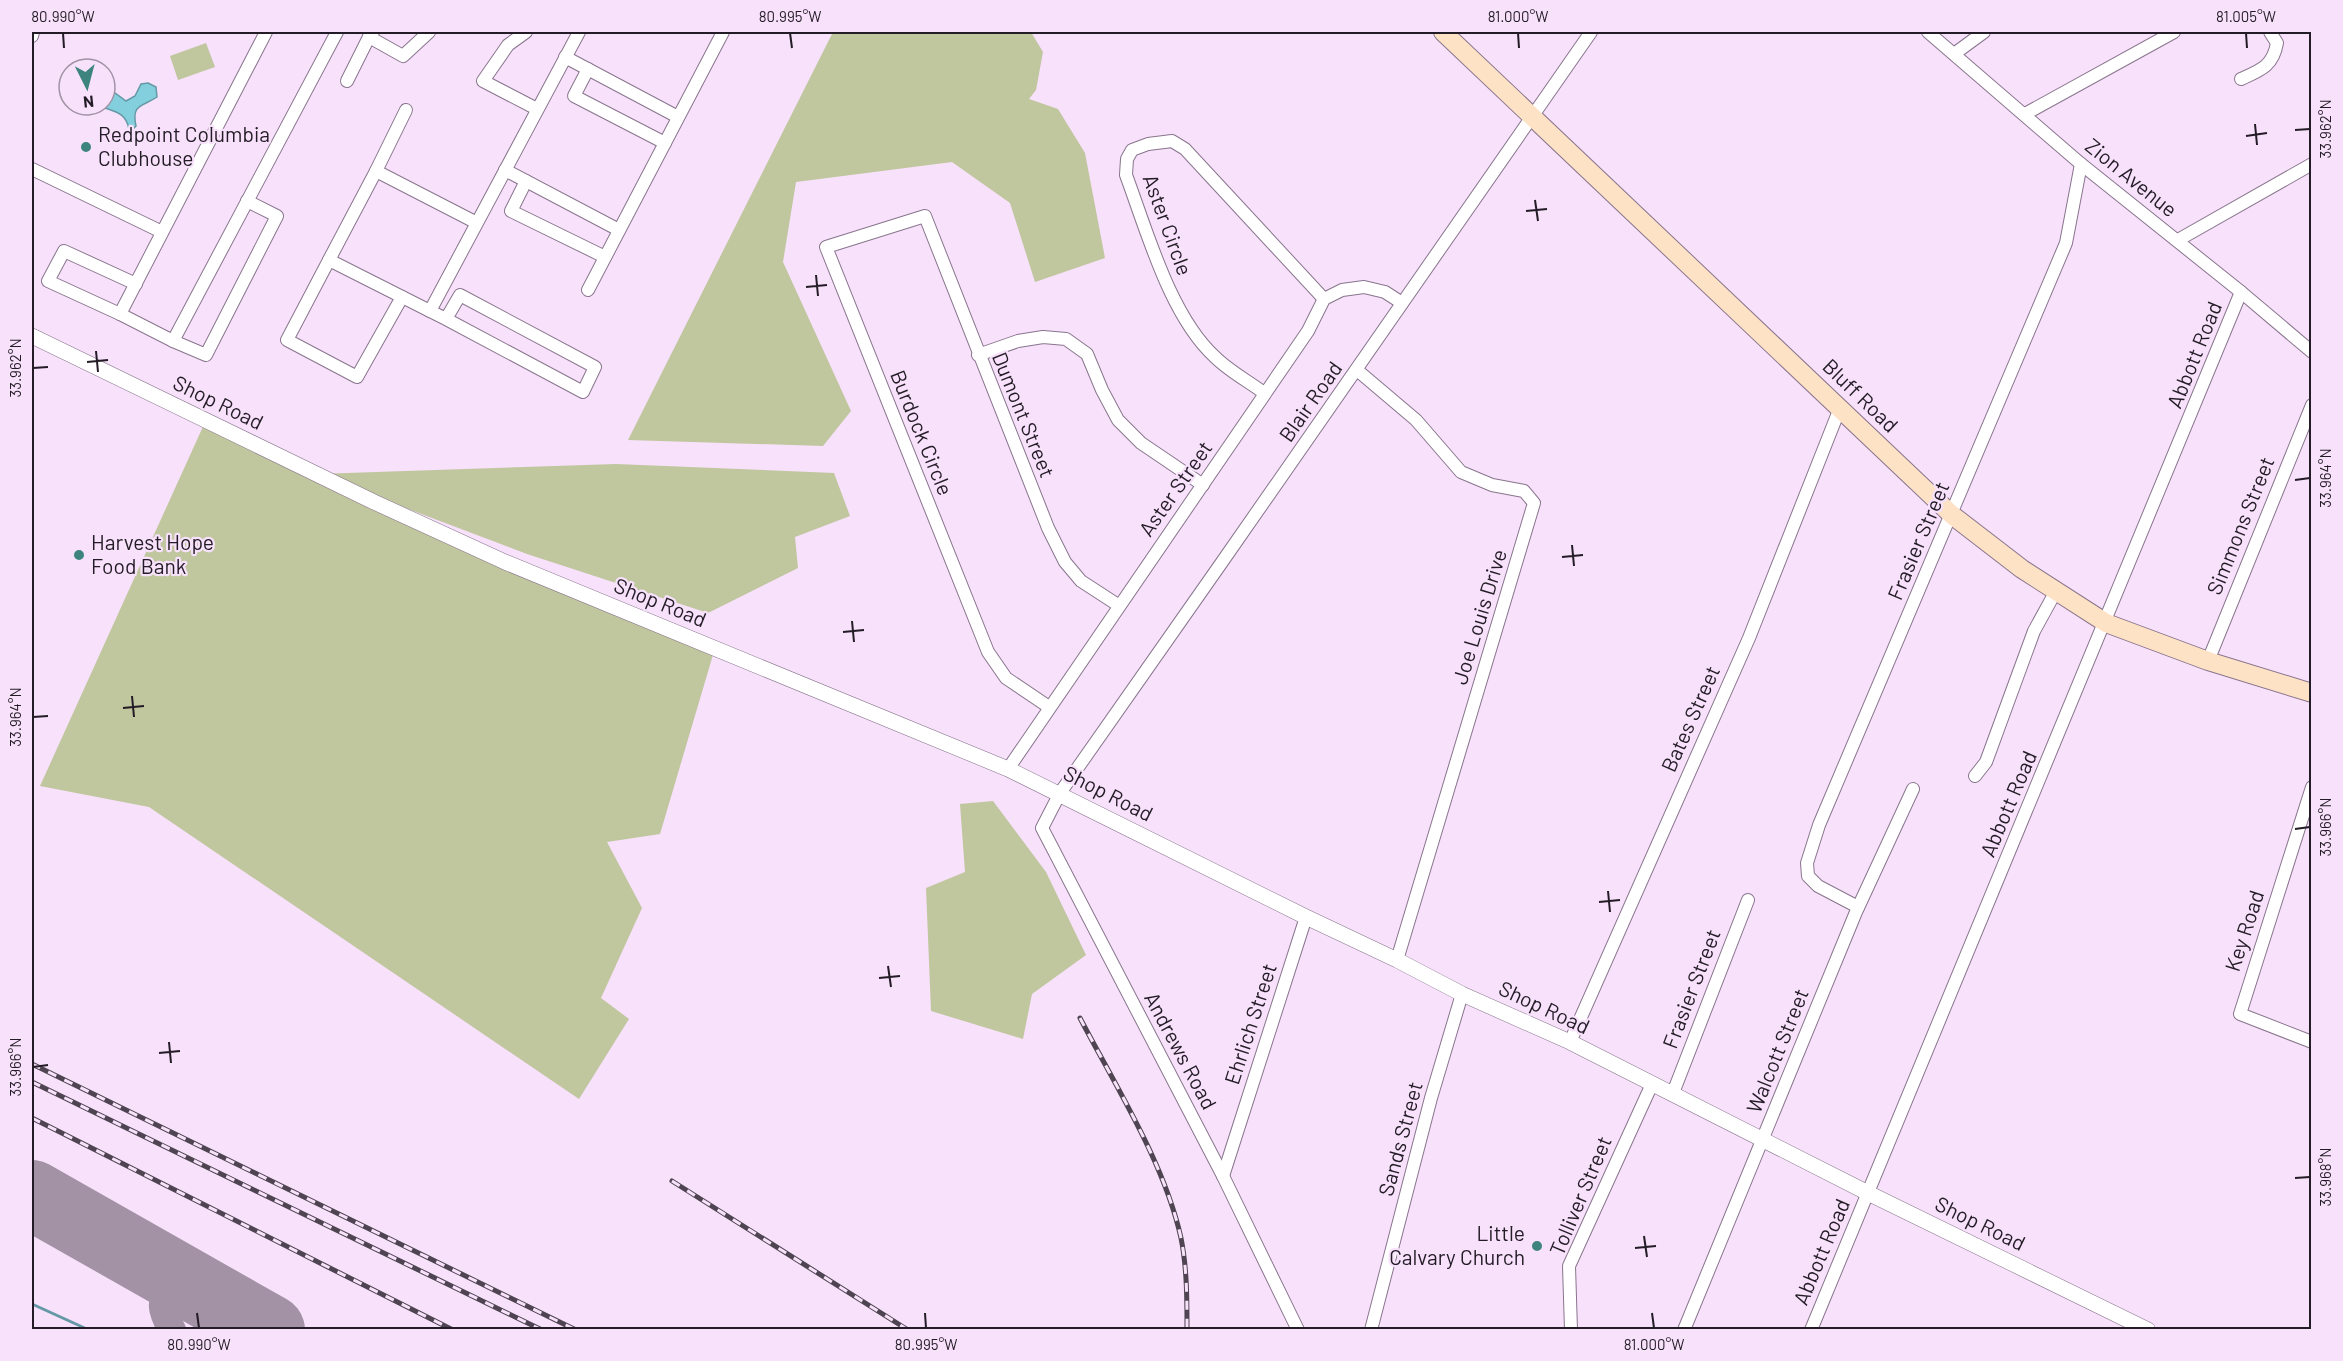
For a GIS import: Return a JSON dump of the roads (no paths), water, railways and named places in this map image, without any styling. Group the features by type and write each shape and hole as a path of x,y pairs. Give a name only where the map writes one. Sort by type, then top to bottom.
{"main road":[{"name":"Bluff Road","path":"1443,32 1952,515 2022,570 2106,622 2208,661 2312,693"}],"street":[{"path":"120,314 266,32"},
{"path":"173,341 337,32"},
{"path":"346,81 371,34 404,56 429,32"},
{"path":"526,32 508,45 483,81 537,109"},
{"path":"430,311 579,32"},
{"path":"588,290 723,32"},
{"name":"Blair Road","path":"1060,793 1591,32"},
{"name":"Zion Avenue","path":"1928,32 2081,164 2178,240 2312,352"},
{"path":"1954,54 1984,32"},
{"path":"2025,114 2174,32"},
{"path":"2241,79 2262,70 2274,57 2277,43 2270,32"},
{"path":"565,57 678,117"},
{"path":"588,69 574,96 664,143"},
{"path":"402,297 357,377 287,340 406,110"},
{"name":"Aster Circle","path":"1264,393 1215,357 1194,333 1166,283 1126,175 1127,159 1132,150 1148,144 1172,141 1185,149 1324,299"},
{"name":"Frasier Street","path":"1858,907 1818,886 1808,876 1807,863 1819,825 2066,243 2081,164"},
{"path":"2178,240 2312,164"},
{"path":"32,169 162,232"},
{"path":"505,170 619,230"},
{"path":"376,171 477,223"},
{"path":"526,181 512,211 605,257"},
{"path":"136,284 64,251 48,281 206,355 277,216 247,201"},
{"name":"Dumont Street","path":"925,216 1048,528 1065,562 1081,581 1118,605"},
{"name":"Burdock Circle","path":"925,216 826,247 988,652 1006,678 1049,707"},
{"path":"329,260 583,392 595,367 460,295 446,319"},
{"path":"1324,299 1342,290 1364,287 1385,292 1402,303"},
{"name":"Abbott Road","path":"1811,1329 2241,292"},
{"name":"Aster Street","path":"1008,769 1118,605 1308,331 1324,299"},
{"name":"Shop Road","path":"32,336 374,502 505,562 1008,769 1060,793 1305,917 1397,960 1462,994 1570,1042 1868,1193 2148,1329"},
{"path":"978,355 1018,341 1043,337 1066,339 1087,354 1118,420 1141,443 1203,485"},
{"name":"Joe Louis Drive","path":"1357,370 1416,420 1461,472 1492,485 1524,491 1534,503 1397,960"},
{"name":"Simmons Street","path":"2208,661 2312,405"},
{"name":"Bates Street","path":"1570,1042 1749,638 1840,408"},
{"path":"1975,776 1986,762 2034,631 2056,591"},
{"name":"Key Road","path":"2312,788 2240,1014 2312,1042"},
{"name":"Walcott Street","path":"1684,1329 1858,907 1913,789"},
{"name":"Andrews Road","path":"1060,793 1042,828 1223,1176 1298,1329"},
{"name":"Frasier Street","path":"1673,1093 1748,900"},
{"name":"Ehrlich Street","path":"1223,1176 1305,917"},
{"name":"Sands Street","path":"1371,1329 1431,1098 1462,994"},
{"name":"Tolliver Street","path":"1571,1329 1569,1266 1652,1084"}],"water":[{"path":"148,83 156,87 157,97 136,110 136,126 129,129 123,116 117,112 117,94 126,101 135,96 141,84"}],"waterway":[{"path":"32,1304 89,1330"}],"railway":[{"path":"1080,1018 1138,1125 1173,1210 1181,1238 1184,1261 1187,1330"},
{"path":"32,1064 576,1330"},
{"path":"32,1082 542,1330"},
{"path":"32,1118 453,1330"},
{"path":"672,1181 908,1330"}],"place":[{"name":"Redpoint Columbia Clubhouse","path":"86,147"},
{"name":"Harvest Hope Food Bank","path":"79,555"},
{"name":"Little Calvary Church","path":"1537,1246"}]}
